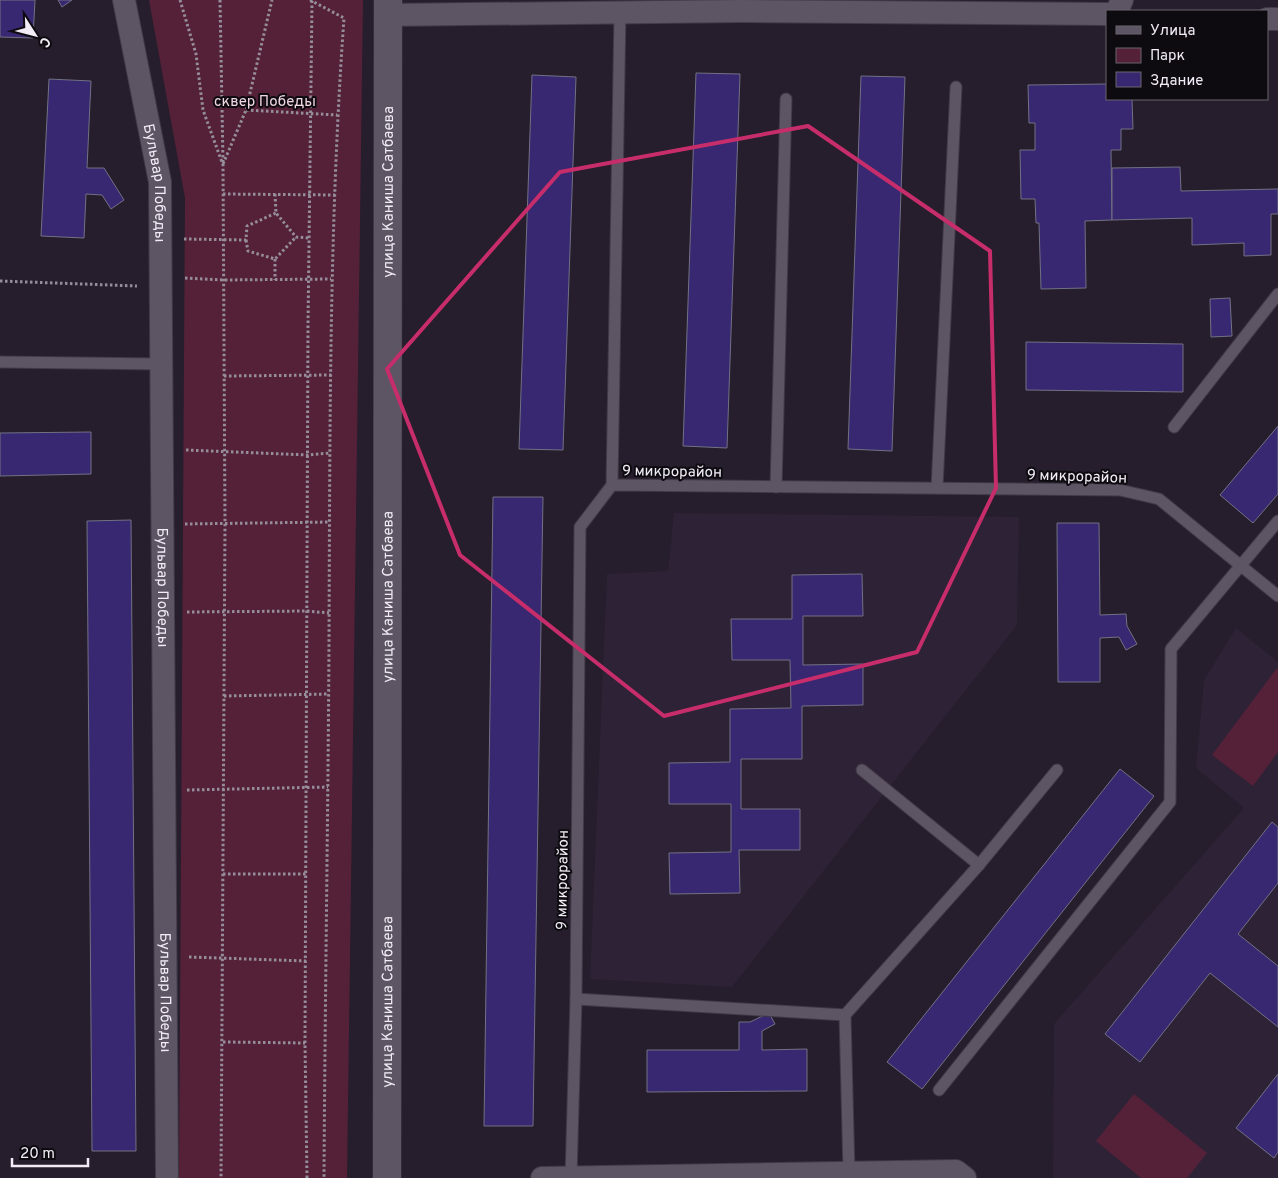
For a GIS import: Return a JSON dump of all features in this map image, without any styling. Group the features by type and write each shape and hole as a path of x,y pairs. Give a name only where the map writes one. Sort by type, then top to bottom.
{"street":[{"name":"Бульвар Победы","path":"124,0 160,182 167,1178"},
{"path":"388,7 524,6 620,12 661,6 743,6 1106,14"},
{"name":"улица Каниша Сатбаева","path":"387,1178 388,7"},
{"path":"542,1178 956,1171 966,1178"}],"lane":[{"path":"612,485 620,12"},
{"path":"937,488 956,87"},
{"path":"776,487 786,99"},
{"path":"1174,427 1278,294"},
{"path":"0,362 161,364"},
{"name":"9 микрорайон","path":"571,1178 576,999 580,528 612,485 1120,490 1159,499 1278,596"},
{"path":"939,1090 1170,802 1170,649 1278,521"},
{"path":"862,770 978,865"},
{"path":"849,1172 845,1014 978,865 1057,770"},
{"path":"576,999 845,1014"}],"path":[{"path":"180,0 196,54 203,110 223,165"},
{"path":"220,0 225,524 221,1178"},
{"path":"223,165 246,110 272,0"},
{"path":"307,1178 305,1043 311,0 344,18 337,115 331,279 324,1178"},
{"path":"246,110 337,115"},
{"path":"223,194 335,195"},
{"path":"275,194 276,213 296,237 309,238"},
{"path":"275,259 248,251 246,240 247,226 276,213"},
{"path":"275,280 275,259 296,237"},
{"path":"184,239 246,240"},
{"path":"0,281 160,283 186,278 224,280 331,279"},
{"path":"224,376 331,375"},
{"path":"162,452 187,450 330,453"},
{"path":"162,525 330,522"},
{"path":"163,613 307,611 329,613"},
{"path":"224,696 329,694"},
{"path":"165,791 328,787"},
{"path":"223,874 307,874"},
{"path":"166,956 306,961"},
{"path":"223,1042 305,1043"}],"highlighted area":[{"path":"808,126 990,251 996,488 917,652 664,716 460,555 387,369 560,172"}],"shaded area":[{"path":"674,513 1019,517 1017,625 732,987 590,979 607,574 668,571"},
{"path":"1236,628 1278,662 1278,1178 1053,1178 1054,1024 1244,808 1196,768 1204,680"}],"green space":[{"name":"сквер Победы","path":"149,0 363,0 347,1178 179,1178 185,198"},
{"path":"1277,668 1278,752 1253,786 1212,755"},
{"path":"1134,1094 1207,1153 1187,1178 1141,1178 1096,1141"}],"building":[{"path":"0,0 35,0 33,38 0,37"},
{"path":"58,0 72,0 62,7"},
{"path":"696,73 740,74 727,448 683,446"},
{"path":"532,75 576,77 563,450 519,449"},
{"path":"861,76 905,77 892,451 848,449"},
{"path":"49,79 91,81 87,168 104,168 124,200 111,209 102,195 86,194 84,238 41,236"},
{"path":"1106,84 1106,100 1132,100 1133,129 1121,129 1121,150 1111,150 1112,220 1085,221 1086,288 1041,289 1039,223 1036,223 1035,199 1021,199 1020,150 1035,150 1035,123 1029,123 1028,85"},
{"path":"1180,167 1181,191 1278,189 1278,214 1271,214 1271,255 1244,256 1244,243 1192,245 1192,218 1112,220 1112,168"},
{"path":"1230,298 1232,336 1211,337 1210,299"},
{"path":"1026,342 1183,344 1183,392 1026,390"},
{"path":"1278,426 1278,494 1253,523 1220,495"},
{"path":"91,432 91,474 0,476 0,433"},
{"path":"493,497 543,497 533,1126 484,1126"},
{"path":"131,520 136,1151 92,1151 87,521"},
{"path":"1057,523 1099,523 1100,615 1126,614 1127,626 1137,644 1126,650 1119,637 1100,638 1100,682 1058,682"},
{"path":"862,574 863,616 803,616 803,665 863,664 863,705 802,706 802,759 741,759 741,809 800,809 800,850 739,850 740,893 670,894 669,853 731,852 731,804 669,804 669,763 730,762 730,709 791,708 790,660 732,660 731,619 792,619 792,575"},
{"path":"1120,769 1154,796 922,1089 887,1062"},
{"path":"1272,822 1278,827 1278,883 1238,934 1278,966 1278,1027 1210,973 1140,1062 1105,1034"},
{"path":"769,1013 775,1024 762,1031 762,1050 807,1049 807,1091 647,1092 647,1050 739,1050 739,1022 750,1022"},
{"path":"1278,1074 1278,1152 1274,1158 1236,1128"}]}
